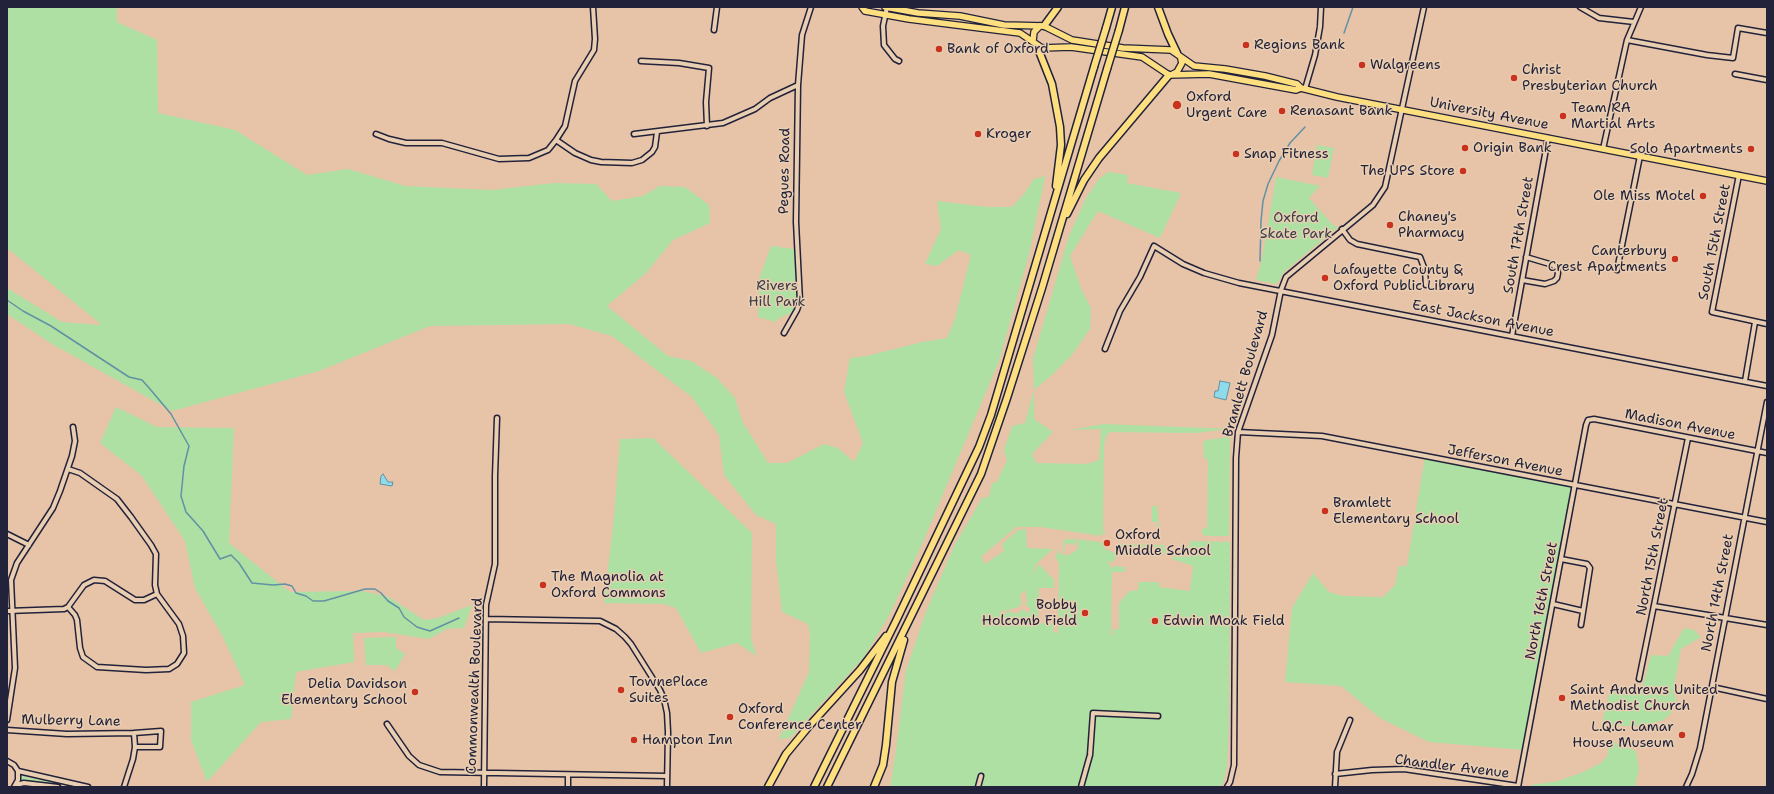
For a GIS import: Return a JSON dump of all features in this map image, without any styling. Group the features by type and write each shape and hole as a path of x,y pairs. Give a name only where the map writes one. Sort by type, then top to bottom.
{"highway":[{"path":"1042,26 1058,7"},
{"path":"814,787 959,492 984,434 991,415 1112,7"},
{"path":"828,787 981,474 1008,398 1060,230 1126,7"},
{"path":"1158,7 1177,53"},
{"path":"1035,43 1052,84 1060,127 1059,164 1053,208"},
{"path":"1060,230 1084,180 1099,158 1170,75"},
{"path":"768,787 786,754 860,670 896,621"},
{"path":"874,787 883,765 892,682 910,621"}],"main road":[{"path":"862,7 865,11 909,19 1020,33 1035,43 1049,48 1071,47 1142,58 1170,75 1177,72 1182,59"},
{"path":"886,7 918,13 960,16 1004,25 1042,26 1072,40 1123,48 1160,49 1177,53"},
{"path":"1035,43 1034,32 1042,26"},
{"name":"University Avenue","path":"1177,53 1182,59 1199,67 1225,69 1265,76 1298,84 1303,89"},
{"name":"University Avenue","path":"1170,75 1210,74 1296,90 1303,89 1402,110 1767,181"}],"street":[{"path":"376,134 389,140 406,143 442,143 499,159 529,158 548,150 565,126 575,81 594,50 595,39 593,7"},
{"path":"714,30 717,7"},
{"name":"Pegues Road","path":"784,333 797,310 800,301 796,222 798,85 802,35 811,7"},
{"path":"886,7 883,26 884,45 895,59 899,61"},
{"path":"1303,89 1315,54 1320,26 1321,7"},
{"name":"Bramlett Boulevard","path":"1227,787 1230,782 1234,765 1236,473 1238,432 1272,335 1281,290 1286,277 1342,229 1373,205 1385,187 1424,7"},
{"path":"1580,7 1599,18 1634,22"},
{"path":"1603,149 1627,40 1641,7"},
{"path":"1627,40 1707,55 1732,58 1738,28 1767,33"},
{"path":"641,61 679,63 709,68 706,102 707,126"},
{"path":"1735,74 1767,80"},
{"path":"634,134 723,123 755,109 770,98 798,85"},
{"path":"556,140 580,156 591,160 632,162 647,156 655,147 657,132"},
{"name":"South 17th Street","path":"1512,336 1548,138"},
{"path":"1617,270 1640,156"},
{"name":"South 15th Street","path":"1739,175 1712,312 1755,322"},
{"path":"1342,229 1350,240 1357,244 1420,257 1425,270 1426,286"},
{"name":"East Jackson Avenue","path":"1104,349 1120,311 1140,276 1154,246 1183,264 1208,275 1767,386"},
{"path":"1522,280 1545,284 1554,281 1557,278 1558,273 1553,265 1526,257"},
{"path":"1745,381 1755,322 1767,324"},
{"name":"North 14th Street","path":"1686,787 1692,774 1700,748 1757,451 1765,421 1767,402"},
{"name":"Commonwealth Boulevard","path":"484,787 486,619 487,600 495,564 494,476 497,418"},
{"name":"Madison Avenue","path":"1588,420 1594,419 1767,453"},
{"name":"North 16th Street","path":"1518,787 1588,420"},
{"path":"7,720 15,668 9,611 11,580 17,563 53,508 68,469 75,442 73,427"},
{"name":"Jefferson Avenue","path":"1238,432 1322,436 1767,522"},
{"name":"North 15th Street","path":"1639,679 1688,438"},
{"path":"68,469 80,473 117,499 132,517 156,554 155,585 157,594 165,607 178,621 183,636 184,653 177,664 169,669 102,668 93,665 86,660 82,654 77,620 75,614 68,607"},
{"path":"7,534 29,545"},
{"path":"1561,559 1587,564 1590,568 1580,625"},
{"path":"9,611 60,610 68,607 84,585 94,580 105,581 135,600 144,600 157,594"},
{"path":"1553,604 1583,611"},
{"path":"1654,606 1767,625"},
{"path":"486,619 600,621 616,629 631,644 660,690 664,699 667,713 668,732 667,787"},
{"path":"1712,687 1767,699"},
{"path":"1081,787 1090,755 1093,713 1158,716"},
{"path":"1335,787 1338,749 1350,720"},
{"path":"387,724 402,747 419,765 440,772 484,774 667,776"},
{"name":"Mulberry Lane","path":"7,730 67,734 161,731 160,747 135,747"},
{"name":"Mulberry Lane","path":"124,787 133,759 135,747 134,733"},
{"path":"7,756 7,761 14,765 18,771 15,786 24,784 58,787"},
{"name":"Chandler Avenue","path":"1335,774 1372,770 1404,769 1518,787"},
{"path":"18,771 72,785 88,787"},
{"path":"568,775 568,787"},
{"path":"978,787 981,776"}],"green space":[{"path":"7,7 117,7 117,22 157,40 158,113 235,130 307,175 348,169 405,186 492,190 554,183 596,184 612,201 643,196 660,186 685,187 709,205 710,223 673,240 646,273 607,306 668,356 691,361 717,378 735,398 742,421 768,463 787,463 824,444 838,448 854,462 863,443 844,392 850,358 867,356 922,342 947,338 955,319 971,255 959,250 937,266 925,264 941,229 937,201 987,207 1012,207 1024,194 1034,179 1045,176 1029,254 999,361 922,544 890,614 864,657 790,738 779,739 809,672 810,632 808,624 782,612 776,560 776,524 756,515 724,475 719,435 692,397 612,336 569,324 430,326 319,371 172,411 52,344 7,314 7,288 62,322 102,325 7,248"},
{"path":"1317,145 1334,148 1328,178 1312,175"},
{"path":"1108,172 1128,175 1127,183 1181,193 1160,238 1098,211 1070,256 1082,291 1091,308 1090,329 1072,355 1034,390 1033,359 1069,236 1086,198 1099,179"},
{"name":"Oxford Skate Park","path":"1276,177 1320,186 1309,198 1333,225 1338,227 1284,272 1277,284 1256,280 1262,259"},
{"name":"Rivers Hill Park","path":"771,246 794,249 798,290 793,312 779,318 775,322 758,317 759,279"},
{"path":"1034,390 1034,419 1053,432 1032,454 1036,463 1087,464 1099,460 1101,429 1070,430 1104,424 1231,429 1195,433 1110,432 1106,436 1104,446 1103,530 1105,531 1105,534 1102,535 1101,531 1101,536 1041,527 1016,527 981,557 985,564 1004,551 1002,544 1018,530 1026,529 1027,548 1053,549 1036,564 1032,575 1039,564 1054,580 1054,588 1039,588 1038,623 1054,624 1053,632 1058,633 1059,563 1055,557 1059,549 1059,554 1063,554 1063,541 1067,539 1075,539 1076,545 1065,543 1064,555 1069,555 1078,549 1077,539 1105,543 1105,549 1118,554 1113,562 1108,561 1111,569 1113,566 1125,567 1125,572 1112,572 1111,635 1113,635 1113,629 1119,629 1119,603 1129,591 1138,590 1139,582 1159,582 1159,587 1190,591 1193,566 1172,559 1172,557 1197,556 1197,549 1185,549 1185,546 1190,546 1190,541 1230,542 1229,719 1227,767 1223,783 1220,787 890,787 906,671 926,612 954,546 982,498 989,497 992,483 997,482 1007,460 1004,450 1012,426 1025,423","holes":["1025,590 1027,602 1025,604 1031,609 1028,613 1022,609 1021,612 1013,614 1012,611 1000,614 1000,612 1019,607 1022,603 1020,595"]},
{"path":"116,407 157,427 234,428 229,543 290,592 362,591 389,597 424,620 438,618 472,605 464,628 447,629 429,639 384,632 353,633 354,662 296,672 291,719 261,722 207,782 191,740 191,702 245,685 223,637 195,588 185,541 142,476 100,443"},
{"path":"1230,437 1229,536 1205,536 1202,533 1202,529 1207,528 1208,459 1204,459 1203,442 1206,440"},
{"path":"653,438 752,533 751,638 756,656 737,643 701,653 676,608 664,604 604,603 614,517 620,439"},
{"path":"1425,456 1575,486 1525,750 1429,742 1380,718 1341,686 1285,682 1292,608 1313,573 1329,592 1343,596 1383,597 1395,585 1399,566 1407,566"},
{"path":"1152,506 1157,506 1159,528 1157,528 1157,522 1152,522"},
{"path":"1120,544 1164,545 1166,551 1164,555 1161,554 1160,547 1119,546"},
{"path":"1684,628 1694,630 1701,637 1681,649 1673,692 1677,700 1671,713 1664,720 1641,726 1622,726 1602,723 1610,689 1636,692 1644,682 1651,655 1668,656"},
{"path":"396,637 396,648 405,654 395,671 386,665 366,665 364,638"},
{"path":"1608,740 1636,751 1639,769 1635,786 1531,787 1531,785 1558,781 1581,773 1601,763 1608,755"},
{"path":"19,775 29,778 64,783 65,785 30,781 18,782"}],"water":[{"path":"1220,381 1230,383 1226,400 1214,397 1215,391 1218,391"},
{"path":"383,474 388,482 393,482 392,486 380,484 381,476"}],"waterway":[{"path":"1344,33 1353,7"},
{"path":"1260,261 1263,201 1268,184 1290,143 1305,127"},
{"path":"7,300 23,311 51,326 129,377 142,380 150,389 171,414 189,446 184,466 181,496 186,512 203,531 220,559 231,555 239,563 252,583 273,585 285,584 292,586 296,593 306,596 313,601 324,601 365,589 375,589 388,601 399,608 404,617 417,627 430,631 459,618"}],"place":[{"name":"Regions Bank","path":"1246,45"},
{"name":"Bank of Oxford","path":"939,49"},
{"name":"Walgreens","path":"1362,65"},
{"name":"Christ Presbyterian Church","path":"1514,78"},
{"name":"Oxford Urgent Care","path":"1177,105"},
{"name":"Renasant Bank","path":"1282,111"},
{"name":"Team RA Martial Arts","path":"1563,116"},
{"name":"Kroger","path":"978,134"},
{"name":"Origin Bank","path":"1465,148"},
{"name":"Solo Apartments","path":"1751,149"},
{"name":"Snap Fitness","path":"1236,154"},
{"name":"The UPS Store","path":"1463,171"},
{"name":"Ole Miss Motel","path":"1703,196"},
{"name":"Chaney's Pharmacy","path":"1390,225"},
{"name":"Canterbury Crest Apartments","path":"1675,259"},
{"name":"Lafayette County & Oxford Public Library","path":"1325,278"},
{"name":"Bramlett Elementary School","path":"1325,511"},
{"name":"Oxford Middle School","path":"1107,543"},
{"name":"The Magnolia at Oxford Commons","path":"543,585"},
{"name":"Bobby Holcomb Field","path":"1085,613"},
{"name":"Edwin Moak Field","path":"1155,621"},
{"name":"TownePlace Suites","path":"621,690"},
{"name":"Delia Davidson Elementary School","path":"415,692"},
{"name":"Saint Andrews United Methodist Church","path":"1562,698"},
{"name":"Oxford Conference Center","path":"730,717"},
{"name":"L.Q.C. Lamar House Museum","path":"1682,735"},
{"name":"Hampton Inn","path":"634,740"}]}
